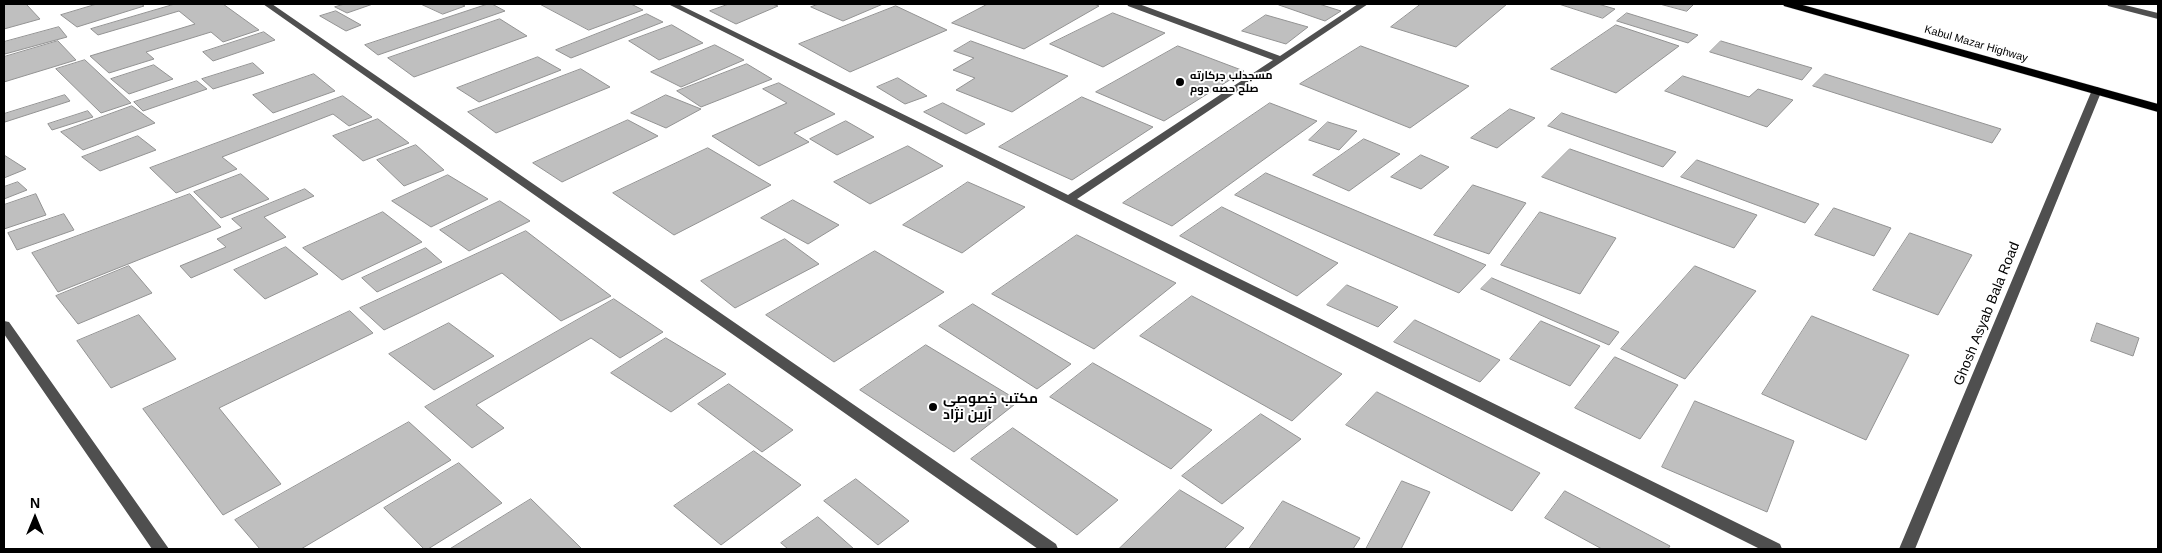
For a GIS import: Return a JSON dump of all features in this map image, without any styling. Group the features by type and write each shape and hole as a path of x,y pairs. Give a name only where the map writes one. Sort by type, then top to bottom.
{"highway":[{"name":"Kabul Mazar Highway","path":"1788,4 2158,108"}],"street":[{"path":"268,4 1050,549"},
{"path":"672,4 1774,549"},
{"path":"1132,4 1280,59"},
{"path":"1068,200 1364,4"},
{"path":"2111,4 2158,16"},
{"name":"Ghosh Asyab Bala Road","path":"1907,549 2097,90"},
{"path":"4,325 161,549"}],"building":[{"path":"26,4 40,19 4,29 4,5"},
{"path":"97,4 141,4 144,6 77,27 61,15"},
{"path":"175,4 223,4 259,30 223,42 211,32 146,52 154,59 109,73 90,56 195,24 179,11 98,35 91,29"},
{"path":"345,4 373,4 347,13 335,7"},
{"path":"421,4 461,4 465,6 443,14"},
{"path":"492,4 505,11 378,55 365,45"},
{"path":"540,4 631,4 643,10 589,30"},
{"path":"729,4 772,4 778,6 736,24 710,11"},
{"path":"819,4 883,4 843,21 811,7"},
{"path":"988,4 1094,4 1099,6 1024,49 952,23"},
{"path":"1319,4 1341,11 1325,21 1279,5"},
{"path":"1421,4 1507,4 1456,47 1391,27"},
{"path":"1559,4 1598,4 1615,9 1603,18"},
{"path":"1660,4 1694,4 1687,11"},
{"path":"896,6 947,30 850,72 799,44"},
{"path":"336,11 361,25 346,31 320,16"},
{"path":"1113,13 1165,33 1103,67 1050,44"},
{"path":"1627,13 1698,35 1688,43 1617,21"},
{"path":"647,14 663,22 571,58 556,50"},
{"path":"1266,15 1308,27 1286,44 1242,31"},
{"path":"500,19 527,36 414,77 388,58"},
{"path":"672,25 703,43 659,60 629,41"},
{"path":"1616,25 1679,46 1616,93 1551,69"},
{"path":"59,27 67,37 5,54 4,42"},
{"path":"264,32 275,40 213,61 203,52"},
{"path":"58,41 76,60 4,82 4,57"},
{"path":"971,41 1068,76 1012,112 956,90 975,78 953,70 974,58 954,51"},
{"path":"1721,41 1812,68 1802,80 1710,52"},
{"path":"715,45 744,60 681,87 651,72"},
{"path":"1178,46 1244,71 1164,121 1096,92"},
{"path":"1361,46 1469,86 1410,128 1300,84"},
{"path":"538,57 561,70 479,102 457,88"},
{"path":"85,60 131,103 101,113 56,69"},
{"path":"253,63 264,73 213,89 202,79"},
{"path":"747,64 772,79 701,107 677,91"},
{"path":"154,65 173,79 129,94 111,79"},
{"path":"581,69 610,87 496,133 468,112"},
{"path":"314,74 335,91 273,113 253,95"},
{"path":"1825,74 2001,129 1992,143 1813,86"},
{"path":"1683,76 1749,97 1758,89 1793,100 1767,127 1665,91"},
{"path":"898,78 927,96 905,104 877,87"},
{"path":"197,81 207,89 143,111 134,102"},
{"path":"779,83 835,114 794,133 809,142 759,166 712,136 787,103 763,89"},
{"path":"65,95 70,101 5,122 4,120 4,114"},
{"path":"666,95 701,109 666,128 631,113"},
{"path":"343,96 372,117 349,126 333,114 222,157 237,169 176,193 150,168"},
{"path":"1082,97 1153,127 1072,180 999,147"},
{"path":"943,103 985,124 966,134 924,112"},
{"path":"1270,103 1317,121 1172,226 1123,203"},
{"path":"132,106 155,123 83,150 61,132"},
{"path":"1510,109 1535,118 1497,148 1471,138"},
{"path":"88,111 93,117 52,130 48,124"},
{"path":"1562,113 1676,152 1663,167 1548,126"},
{"path":"378,119 409,143 363,161 333,136"},
{"path":"628,120 658,136 562,182 533,163"},
{"path":"846,121 874,137 837,155 810,139"},
{"path":"1328,122 1357,131 1339,150 1309,140"},
{"path":"138,136 156,150 100,171 82,157"},
{"path":"1364,139 1400,154 1349,191 1313,175"},
{"path":"416,145 444,170 404,186 377,160"},
{"path":"908,146 943,166 870,204 834,182"},
{"path":"708,148 771,185 674,235 613,193"},
{"path":"1570,149 1757,215 1734,248 1542,177"},
{"path":"4,155 26,169 4,178"},
{"path":"1421,155 1449,167 1421,189 1391,177"},
{"path":"1697,160 1819,204 1805,223 1681,177"},
{"path":"1266,173 1486,265 1459,293 1235,195"},
{"path":"241,174 269,199 221,218 194,192"},
{"path":"448,175 488,199 431,227 392,201"},
{"path":"18,182 27,190 4,199 4,187"},
{"path":"968,182 1025,207 962,253 903,225"},
{"path":"1473,185 1526,203 1489,254 1434,235"},
{"path":"305,189 314,196 264,217 286,237 191,278 180,266 226,247 217,239 242,228 232,219"},
{"path":"36,194 46,215 4,229 4,205"},
{"path":"190,194 221,227 58,292 32,253"},
{"path":"793,200 839,225 808,244 761,218"},
{"path":"500,201 530,221 469,251 440,230"},
{"path":"1222,207 1338,263 1297,296 1180,236"},
{"path":"1834,208 1891,228 1874,256 1815,235"},
{"path":"383,212 422,242 342,280 303,248"},
{"path":"1540,212 1616,238 1580,294 1501,265"},
{"path":"64,214 74,230 17,250 8,233"},
{"path":"526,231 611,296 561,321 502,273 384,330 360,308"},
{"path":"1910,233 1972,255 1938,315 1873,290"},
{"path":"1077,235 1176,283 1094,349 992,294"},
{"path":"785,239 819,264 735,308 701,281"},
{"path":"286,247 318,274 265,299 234,270"},
{"path":"426,248 442,262 377,292 362,278"},
{"path":"875,251 944,292 834,362 766,315"},
{"path":"129,266 152,293 78,324 56,296"},
{"path":"1695,266 1756,291 1685,379 1621,349"},
{"path":"1492,278 1619,332 1609,345 1481,289"},
{"path":"1347,285 1398,307 1378,327 1327,305"},
{"path":"1192,296 1342,374 1292,421 1140,336"},
{"path":"614,299 663,332 620,358 591,338 476,405 504,428 472,448 425,407"},
{"path":"973,304 1071,364 1037,389 939,326"},
{"path":"350,311 373,333 219,408 281,484 223,515 143,409"},
{"path":"139,315 176,359 111,388 77,341"},
{"path":"1812,316 1909,355 1866,440 1762,394"},
{"path":"1415,320 1500,360 1480,382 1394,342"},
{"path":"1541,321 1600,346 1570,386 1510,359"},
{"path":"449,323 494,356 434,390 389,354"},
{"path":"2097,323 2139,338 2133,356 2091,341"},
{"path":"666,338 726,374 671,412 611,373"},
{"path":"926,345 1019,401 954,452 860,390"},
{"path":"1615,357 1678,385 1640,439 1575,408"},
{"path":"1093,363 1212,430 1171,469 1050,397"},
{"path":"729,384 793,430 762,452 698,404"},
{"path":"1377,392 1540,473 1512,511 1346,425"},
{"path":"1695,401 1794,441 1767,512 1662,467"},
{"path":"1261,414 1301,439 1222,504 1182,476"},
{"path":"409,422 451,460 301,549 260,549 235,520"},
{"path":"1013,428 1118,500 1077,535 971,459"},
{"path":"754,451 801,485 721,545 674,506"},
{"path":"459,463 502,503 428,549 424,549 384,508"},
{"path":"856,479 909,521 878,545 824,501"},
{"path":"1402,481 1430,492 1401,549 1366,549"},
{"path":"1180,490 1244,528 1224,549 1119,549"},
{"path":"1565,491 1670,546 1668,549 1602,549 1545,518"},
{"path":"531,499 581,548 450,549"},
{"path":"1283,501 1360,538 1353,549 1249,549"},
{"path":"818,517 854,549 788,549 781,543"}],"place":[{"name":"مسجدلب جرکارته صلح حصه دوم","path":"1180,82"},
{"name":"مکتب خصوصی آرین نژاد","path":"933,407"}]}
